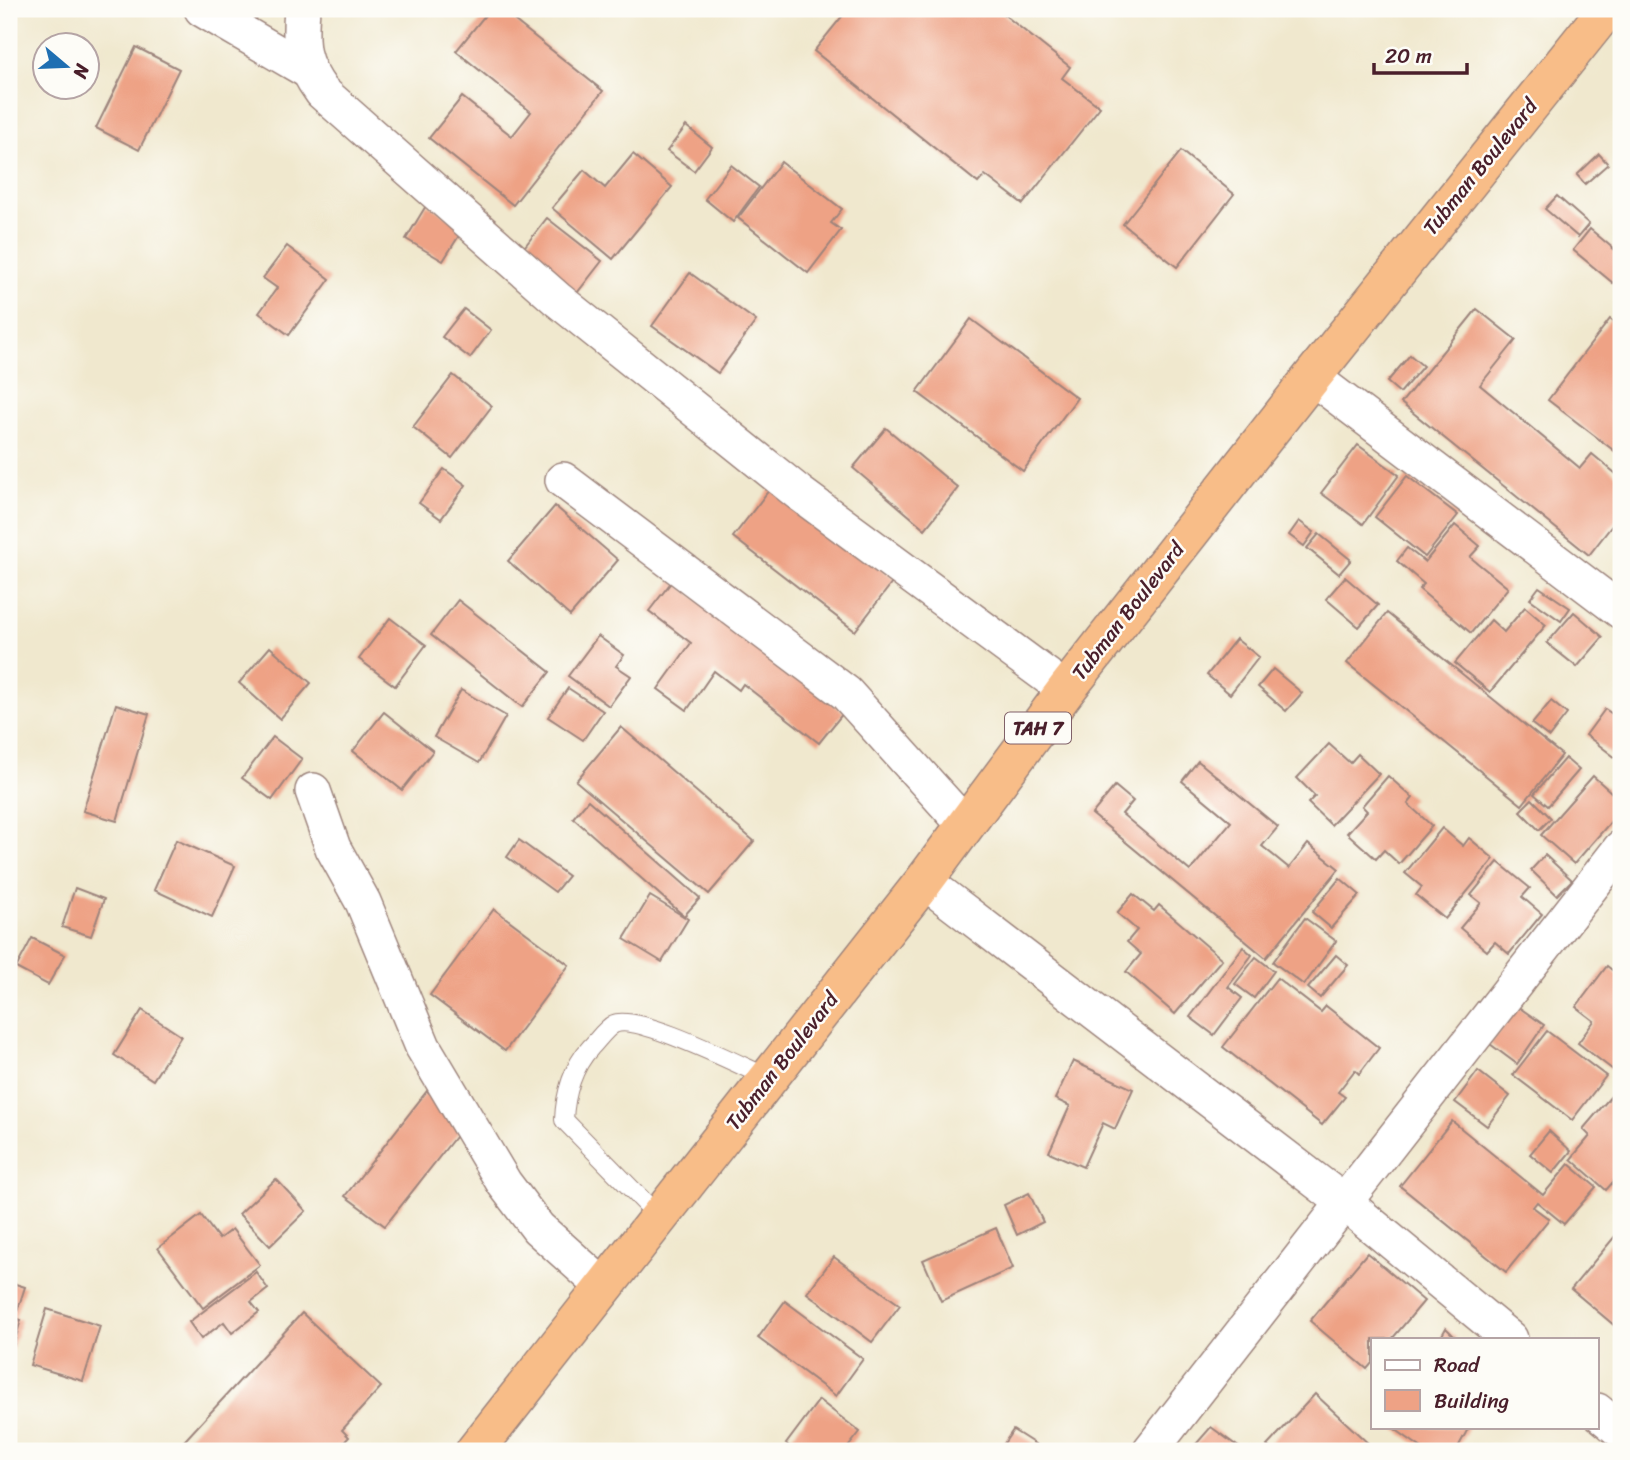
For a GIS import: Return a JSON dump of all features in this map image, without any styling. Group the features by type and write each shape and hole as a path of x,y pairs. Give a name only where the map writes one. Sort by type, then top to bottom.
{"highway":[{"name":"Tubman Boulevard","path":"475,1451 925,881 1066,690 1598,12"}],"street":[{"path":"202,9 305,69 322,92 557,299 799,494 1066,690"},
{"path":"302,9 300,33 305,69"},
{"path":"1311,377 1621,611"},
{"path":"563,480 846,693 966,826"},
{"path":"313,791 333,848 363,902 430,1058 504,1183 538,1228 604,1287"},
{"path":"1150,1451 1621,848"},
{"path":"925,881 1345,1203 1509,1338"},
{"path":"1598,1412 1621,1431"}],"lane":[{"path":"659,1217 564,1120 565,1100 581,1058 613,1024 630,1023 655,1028 769,1078"}],"building":[{"path":"490,9 500,9 603,91 513,205 429,138 462,97 512,136 531,112 456,51"},
{"path":"848,9 997,9 1070,67 1062,78 1100,107 1023,204 985,175 978,183 814,51"},
{"path":"136,47 179,69 139,150 96,128"},
{"path":"686,126 712,147 694,171 667,151"},
{"path":"1181,151 1234,194 1177,267 1123,224"},
{"path":"633,154 672,187 613,259 552,208 584,170 605,188"},
{"path":"1599,154 1608,164 1585,184 1577,175"},
{"path":"781,162 842,209 831,223 841,230 808,273 738,218"},
{"path":"731,165 759,187 733,222 705,199"},
{"path":"1557,196 1589,224 1578,237 1545,209"},
{"path":"427,204 465,226 443,261 406,239"},
{"path":"547,218 602,261 577,293 522,250"},
{"path":"1590,229 1621,255 1621,273 1613,283 1573,250"},
{"path":"287,246 330,279 289,335 259,313 277,288 263,278"},
{"path":"690,273 756,321 718,373 652,326"},
{"path":"464,309 491,330 470,358 442,337"},
{"path":"1477,309 1516,340 1480,385 1580,468 1592,454 1621,478 1621,514 1589,555 1401,403"},
{"path":"971,319 1077,398 1023,471 917,392"},
{"path":"1610,319 1621,328 1621,456 1548,400"},
{"path":"1410,355 1423,366 1400,393 1387,382"},
{"path":"453,375 492,406 452,458 413,427"},
{"path":"886,428 958,488 925,529 853,468"},
{"path":"1358,445 1399,475 1363,524 1321,493"},
{"path":"444,469 466,485 441,519 419,503"},
{"path":"1407,476 1458,515 1425,557 1375,517"},
{"path":"773,485 895,579 855,631 733,537"},
{"path":"555,506 618,560 570,616 508,561"},
{"path":"1299,521 1314,532 1304,546 1289,535"},
{"path":"1455,525 1480,546 1470,557 1508,588 1471,633 1419,589 1424,584 1397,561 1407,548 1425,562"},
{"path":"1319,534 1351,560 1339,574 1307,548"},
{"path":"1345,577 1378,605 1359,627 1326,599"},
{"path":"673,580 844,712 819,743 743,684 739,690 714,671 687,710 658,689 691,643 649,611"},
{"path":"1539,587 1570,608 1561,621 1530,599"},
{"path":"458,600 550,672 522,707 431,635"},
{"path":"1525,607 1546,625 1490,692 1455,663 1491,620 1504,632"},
{"path":"1574,612 1603,637 1577,667 1547,643"},
{"path":"1387,613 1562,755 1522,805 1347,663"},
{"path":"390,618 426,645 395,686 359,659"},
{"path":"598,636 624,655 616,666 631,676 609,706 568,676"},
{"path":"1236,639 1259,657 1230,694 1207,675"},
{"path":"270,647 311,683 280,719 239,683"},
{"path":"1273,669 1302,693 1286,711 1258,687"},
{"path":"568,688 603,711 583,740 548,717"},
{"path":"461,690 506,716 479,763 434,737"},
{"path":"1551,701 1567,714 1549,737 1532,724"},
{"path":"116,704 149,714 117,821 83,811"},
{"path":"1605,709 1621,720 1621,762 1586,735"},
{"path":"384,712 433,751 402,790 353,751"},
{"path":"621,727 754,841 709,894 576,781"},
{"path":"273,737 302,759 272,800 242,778"},
{"path":"1329,744 1350,763 1358,754 1379,774 1331,825 1308,803 1315,796 1297,778"},
{"path":"1565,758 1579,770 1548,806 1534,794"},
{"path":"1198,761 1278,827 1262,846 1289,868 1308,844 1339,869 1266,958 1092,814 1115,786 1133,801 1122,814 1190,871 1231,822 1182,781"},
{"path":"1388,776 1413,798 1408,804 1432,826 1399,864 1384,850 1376,859 1347,833 1367,811 1362,806"},
{"path":"1593,776 1621,801 1621,810 1574,864 1541,835"},
{"path":"1532,799 1551,818 1539,830 1520,811"},
{"path":"588,800 700,898 684,916 573,818"},
{"path":"1442,828 1463,846 1469,838 1494,859 1445,919 1416,895 1422,887 1405,873"},
{"path":"176,840 235,866 212,917 154,890"},
{"path":"519,840 568,876 555,892 507,857"},
{"path":"1545,855 1572,880 1557,895 1531,870"},
{"path":"1498,862 1530,888 1522,897 1542,914 1509,954 1495,942 1487,951 1460,928 1481,903 1471,895"},
{"path":"1340,878 1360,895 1331,928 1312,912"},
{"path":"75,888 104,899 91,936 62,927"},
{"path":"1133,894 1154,911 1159,905 1222,959 1175,1014 1126,972 1141,954 1127,942 1137,930 1117,913"},
{"path":"650,896 688,919 662,962 624,939"},
{"path":"494,909 569,965 505,1051 430,995"},
{"path":"1305,918 1336,941 1304,985 1273,962"},
{"path":"32,938 65,955 48,985 16,968"},
{"path":"1243,947 1252,955 1228,987 1242,998 1214,1035 1190,1017"},
{"path":"1336,955 1348,965 1320,998 1308,988"},
{"path":"1256,957 1274,971 1254,998 1235,984"},
{"path":"1607,966 1621,977 1621,1076 1578,1043 1594,1021 1576,1007"},
{"path":"1277,978 1321,1012 1326,1006 1379,1048 1359,1074 1355,1070 1338,1092 1345,1097 1322,1125 1223,1047"},
{"path":"1517,1006 1544,1025 1517,1064 1490,1044"},
{"path":"142,1010 181,1036 153,1080 114,1055"},
{"path":"1547,1031 1606,1076 1572,1120 1513,1075"},
{"path":"1073,1061 1133,1089 1115,1129 1103,1123 1083,1167 1049,1152 1070,1106 1055,1099"},
{"path":"1478,1071 1510,1096 1487,1126 1455,1102"},
{"path":"427,1091 466,1123 385,1226 345,1196"},
{"path":"1612,1095 1621,1104 1621,1173 1606,1190 1571,1159 1590,1136 1583,1129"},
{"path":"1452,1121 1543,1195 1569,1164 1596,1187 1564,1224 1537,1202 1533,1207 1549,1219 1506,1272 1400,1186"},
{"path":"1549,1131 1571,1151 1553,1173 1530,1154"},
{"path":"276,1179 306,1211 270,1246 239,1214"},
{"path":"1029,1193 1043,1222 1017,1235 1004,1205"},
{"path":"201,1215 219,1239 232,1229 260,1265 203,1308 158,1248"},
{"path":"996,1228 1013,1268 941,1301 923,1260"},
{"path":"1621,1229 1621,1331 1571,1289"},
{"path":"1367,1253 1424,1301 1393,1338 1371,1338 1371,1364 1367,1369 1310,1321"},
{"path":"834,1257 900,1305 872,1342 807,1293"},
{"path":"256,1272 268,1289 251,1302 259,1312 232,1333 224,1322 201,1339 189,1322"},
{"path":"9,1282 25,1287 15,1318 21,1320 12,1350 9,1349"},
{"path":"785,1301 863,1359 836,1396 758,1338"},
{"path":"47,1309 100,1326 83,1381 30,1365"},
{"path":"302,1313 381,1387 342,1430 349,1437 336,1451 324,1448 322,1451 175,1451"},
{"path":"1446,1328 1456,1338 1441,1338"},
{"path":"1315,1394 1371,1446 1366,1451 1272,1451 1267,1446"},
{"path":"819,1400 860,1432 845,1451 796,1451 786,1444"},
{"path":"1211,1427 1244,1451 1190,1451"},
{"path":"1393,1428 1468,1428 1456,1451 1426,1451"},
{"path":"1013,1430 1046,1451 999,1451"}]}
